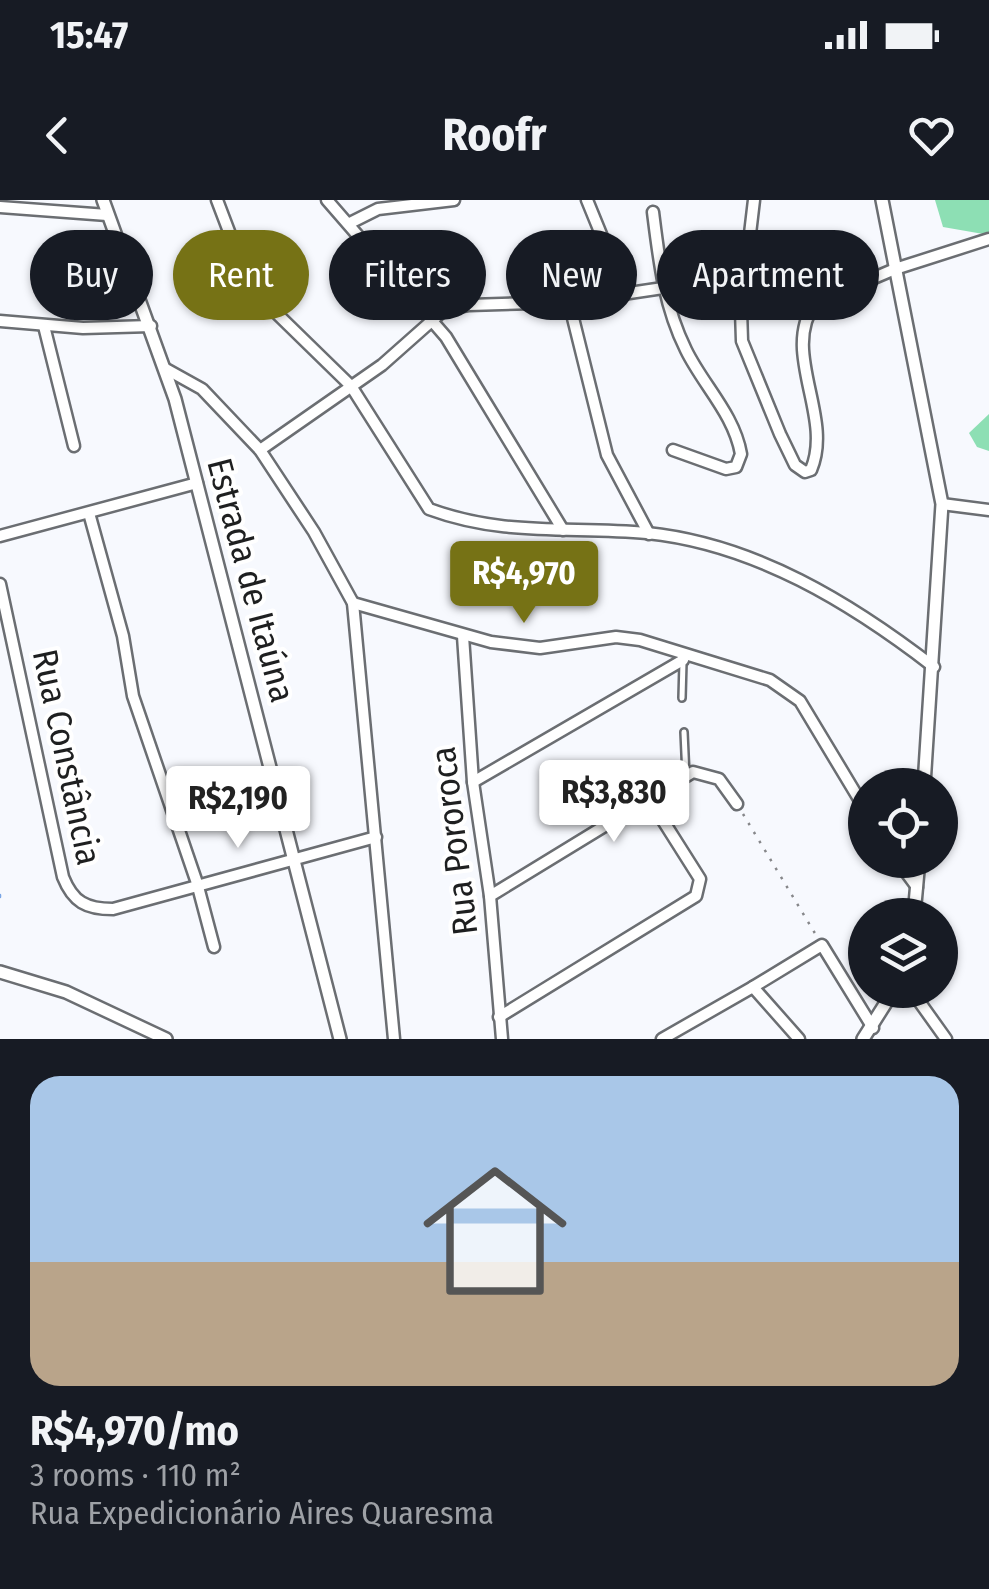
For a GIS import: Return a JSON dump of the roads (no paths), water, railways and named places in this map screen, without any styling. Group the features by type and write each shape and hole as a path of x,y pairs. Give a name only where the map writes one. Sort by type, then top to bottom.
{"street":[{"name":"Estrada de Itaúna","path":"103,200 166,368 340,1039"},
{"path":"217,200 244,271 268,305 351,386 429,509 492,527 538,533 563,530 649,534 717,549 829,592 934,667"},
{"path":"327,200 356,230"},
{"path":"350,223 378,209 450,200"},
{"path":"587,200 599,230"},
{"path":"754,200 741,310 742,341 801,471 812,470 816,457 817,430 802,334 809,311 826,296 989,239"},
{"path":"882,200 942,504 925,768"},
{"path":"0,207 107,215"},
{"path":"652,212 657,247"},
{"path":"260,450 382,365 430,320"},
{"path":"432,320 563,530"},
{"path":"574,320 608,456 649,534"},
{"path":"672,450 726,469 736,467 741,454 720,403 687,353 675,320"},
{"path":"0,321 118,329 151,326"},
{"path":"44,326 74,446"},
{"path":"166,368 202,389 260,450 314,532 353,603 394,1039"},
{"path":"0,536 197,483"},
{"path":"942,504 989,510"},
{"path":"90,513 123,636 133,696 197,882 214,947"},
{"name":"Rua Constância","path":"0,584 63,877 76,901 96,909 113,908 197,882"},
{"path":"353,603 463,636 540,648 616,637 661,644 683,657 728,665 786,689 800,701 848,781"},
{"name":"Rua Pororoca","path":"463,636 474,782 490,896 502,1039"},
{"path":"474,782 683,657"},
{"path":"490,896 686,776 710,774 737,804"},
{"path":"499,1017 696,896 700,879 650,800"},
{"path":"197,882 376,836"},
{"path":"910,878 917,888"},
{"path":"916,898 918,878"},
{"path":"662,1039 822,945 873,1028"},
{"path":"3,973 66,992 166,1039"},
{"path":"754,987 799,1039"},
{"path":"863,1039 884,1008"},
{"path":"924,1008 946,1039"}],"lane":[{"path":"682,698 683,657"},
{"path":"684,732 686,776"}]}
